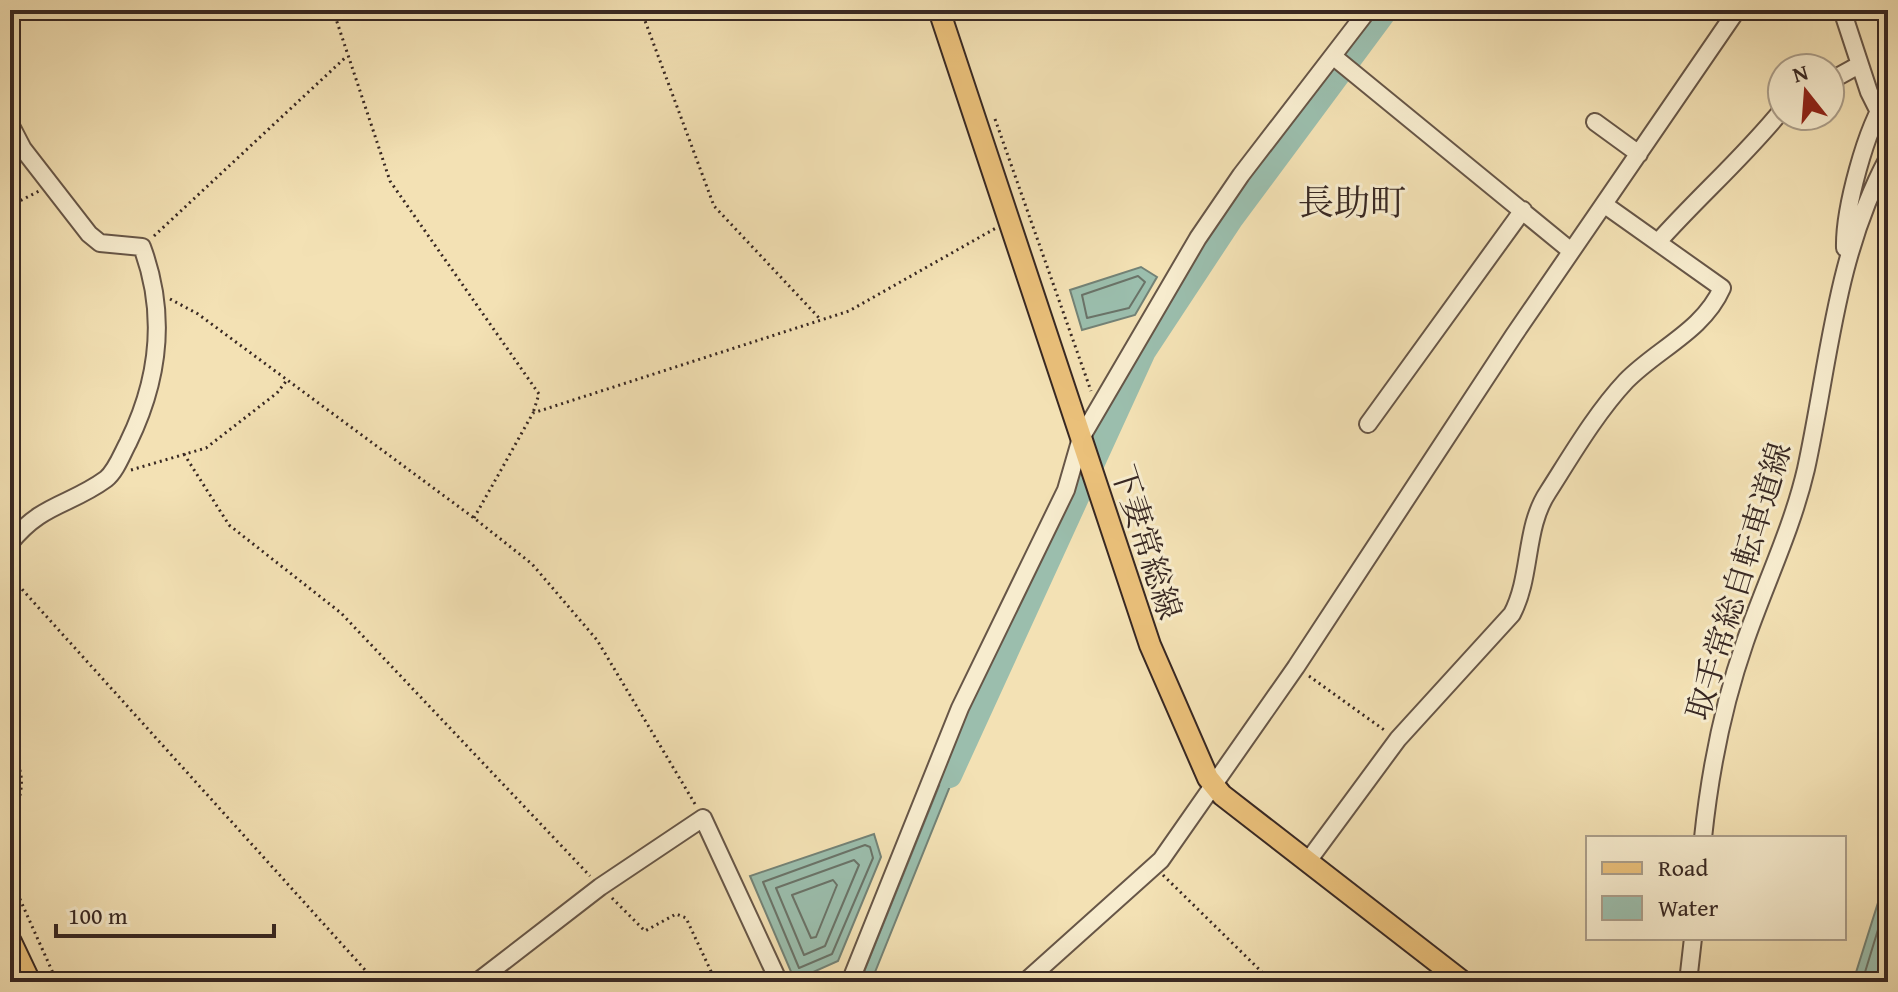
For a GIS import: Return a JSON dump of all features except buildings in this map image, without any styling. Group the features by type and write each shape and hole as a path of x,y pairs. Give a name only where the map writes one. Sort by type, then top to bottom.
{"highway":[{"path":"10,942 29,982"}],"main road":[{"name":"下妻常総線","path":"939,10 1150,645 1213,786 1463,982"}],"street":[{"path":"850,982 960,708 1066,490 1098,410 1198,238 1241,175 1368,10"},
{"path":"1025,982 1154,866 1213,786 1296,667 1571,251 1737,10"},
{"path":"1842,10 1859,65 1883,103 1864,148 1848,217 1845,265"},
{"path":"1334,57 1571,251"},
{"path":"1846,72 1859,65"},
{"path":"1595,122 1639,154"},
{"path":"10,124 49,185 100,243 142,247 157,300 158,347 151,386 139,421 112,473 27,521 10,543"},
{"path":"1658,242 1766,130"},
{"name":"取手常総自転車道線","path":"1703,836 1712,768 1730,690 1790,524 1806,470 1845,265 1888,158"},
{"path":"1308,861 1398,739 1512,614 1522,596 1535,513 1622,385 1644,363 1697,323 1722,288 1605,205"},
{"path":"1368,424 1523,210"},
{"path":"477,982 600,887 703,818 779,982"},
{"path":"1688,982 1693,940"}],"path":[{"path":"333,10 390,181 539,394 533,413 474,518"},
{"path":"641,10 714,206 821,320"},
{"path":"142,247 348,56"},
{"path":"992,112 1098,410"},
{"path":"10,206 49,185"},
{"path":"533,413 849,311 1009,221"},
{"path":"157,300 171,299 198,314 532,564 597,640 645,714 703,818"},
{"path":"112,473 206,448 226,436 277,393 287,380"},
{"path":"184,454 198,482 229,525 341,613 645,931 676,914 686,918 716,982"},
{"path":"10,576 376,982"},
{"path":"1296,667 1398,739"},
{"path":"10,748 24,783 10,827"},
{"path":"1154,866 1272,982"},
{"path":"10,877 57,982"}],"water":[{"path":"1141,267 1157,277 1135,315 1082,330 1070,290"},
{"path":"957,741 967,744 871,982 860,982"},
{"path":"874,834 881,857 838,961 800,978 792,974 750,876"},
{"path":"1888,871 1888,982 1853,982"}],"waterway":[{"path":"949,775 1143,351 1230,219 1385,10"}],"district":[{"name":"長助町","path":"1352,201"}]}
